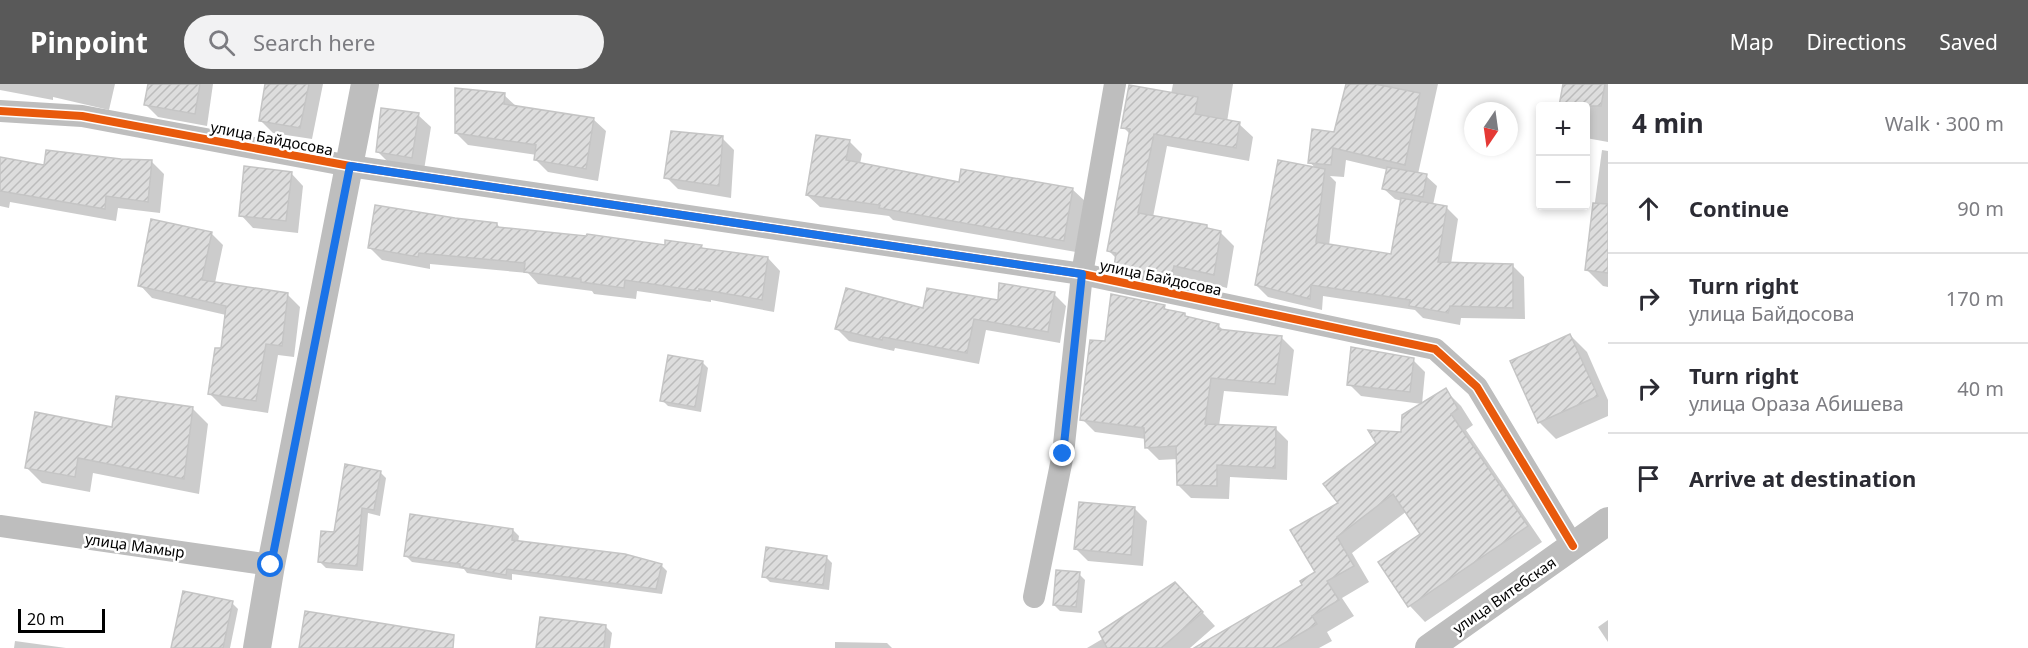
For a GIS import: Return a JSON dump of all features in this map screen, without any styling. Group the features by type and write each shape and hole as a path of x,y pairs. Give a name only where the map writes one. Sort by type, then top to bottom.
{"street":[{"path":"257,648 271,565 365,84"},
{"path":"1034,597 1063,454 1082,274 1115,84"},
{"name":"улица Байдосова","path":"0,111 82,116 350,166 1082,274 1435,349 1477,387 1573,546"},
{"name":"улица Витебская","path":"1429,648 1608,521"},
{"name":"улица Мамыр","path":"0,526 271,565"}],"building":[{"path":"148,84 200,84 195,114 144,105"},
{"path":"265,84 309,84 300,128 259,121"},
{"path":"1346,84 1375,84 1420,93 1405,165 1333,148 1331,165 1308,163 1312,129 1334,132"},
{"path":"1563,84 1605,84 1601,106 1590,106 1590,102 1560,102"},
{"path":"1129,85 1198,97 1195,114 1240,122 1236,148 1154,134 1138,213 1207,225 1207,228 1221,231 1214,275 1174,266 1171,279 1114,267 1116,253 1107,251 1130,129 1121,128"},
{"path":"455,88 505,93 504,104 594,118 586,169 534,160 536,145 455,133"},
{"path":"381,108 419,113 412,158 376,152"},
{"path":"671,131 723,136 719,186 664,178"},
{"path":"816,135 850,140 846,160 959,182 961,169 1073,188 1064,241 879,208 880,205 806,195"},
{"path":"46,150 121,159 152,160 148,202 106,196 105,209 0,191 0,157 44,165"},
{"path":"1278,160 1325,169 1316,242 1391,254 1401,198 1447,206 1438,262 1513,264 1513,308 1450,306 1448,313 1409,306 1410,300 1311,285 1310,299 1255,285"},
{"path":"244,166 292,172 286,221 239,216"},
{"path":"1387,167 1427,174 1423,197 1382,189"},
{"path":"1593,203 1608,204 1608,273 1585,270"},
{"path":"375,205 497,223 497,227 586,236 587,234 665,245 665,240 702,245 701,248 768,257 762,300 625,280 624,288 581,282 581,279 524,272 525,263 419,253 418,257 368,248"},
{"path":"151,219 212,232 202,280 288,293 282,346 266,344 256,401 208,394 215,348 221,348 226,306 138,286"},
{"path":"999,283 1055,292 1048,332 974,319 967,353 883,337 882,340 835,329 846,288 923,308 927,288 998,300"},
{"path":"1111,294 1165,305 1164,309 1219,324 1218,329 1282,336 1275,384 1211,378 1205,424 1276,427 1275,468 1217,465 1217,486 1177,485 1176,446 1145,448 1144,428 1080,420 1090,340 1105,341"},
{"path":"1570,334 1598,396 1538,423 1510,361"},
{"path":"1351,347 1414,358 1410,392 1347,385"},
{"path":"668,355 703,361 695,407 660,401"},
{"path":"1446,388 1458,409 1451,414 1528,526 1408,607 1378,562 1420,534 1393,494 1337,537 1354,566 1327,581 1339,600 1312,616 1317,624 1276,648 1194,648 1302,585 1300,581 1315,572 1290,530 1338,503 1323,484 1376,443 1368,430 1401,432 1402,415"},
{"path":"116,396 193,407 184,479 78,458 75,477 25,468 35,412 112,427"},
{"path":"345,464 381,471 374,510 362,508 357,566 318,562 321,531 334,532"},
{"path":"1079,502 1135,507 1131,555 1074,549"},
{"path":"410,514 513,529 512,540 625,554 662,564 656,589 507,569 506,575 460,567 460,564 404,556"},
{"path":"766,547 827,556 823,585 762,577"},
{"path":"1056,570 1080,572 1076,607 1053,605"},
{"path":"1175,582 1203,612 1161,648 1107,648 1099,632"},
{"path":"183,591 233,601 223,648 171,648"},
{"path":"305,611 454,635 453,648 299,648"},
{"path":"540,617 606,625 604,648 536,648"}],"cycle path":[{"path":"0,111 82,116 350,166 1082,274 1435,349 1477,387 1573,546"}],"route":[{"path":"271,565 350,166 1082,274 1063,454"}]}
